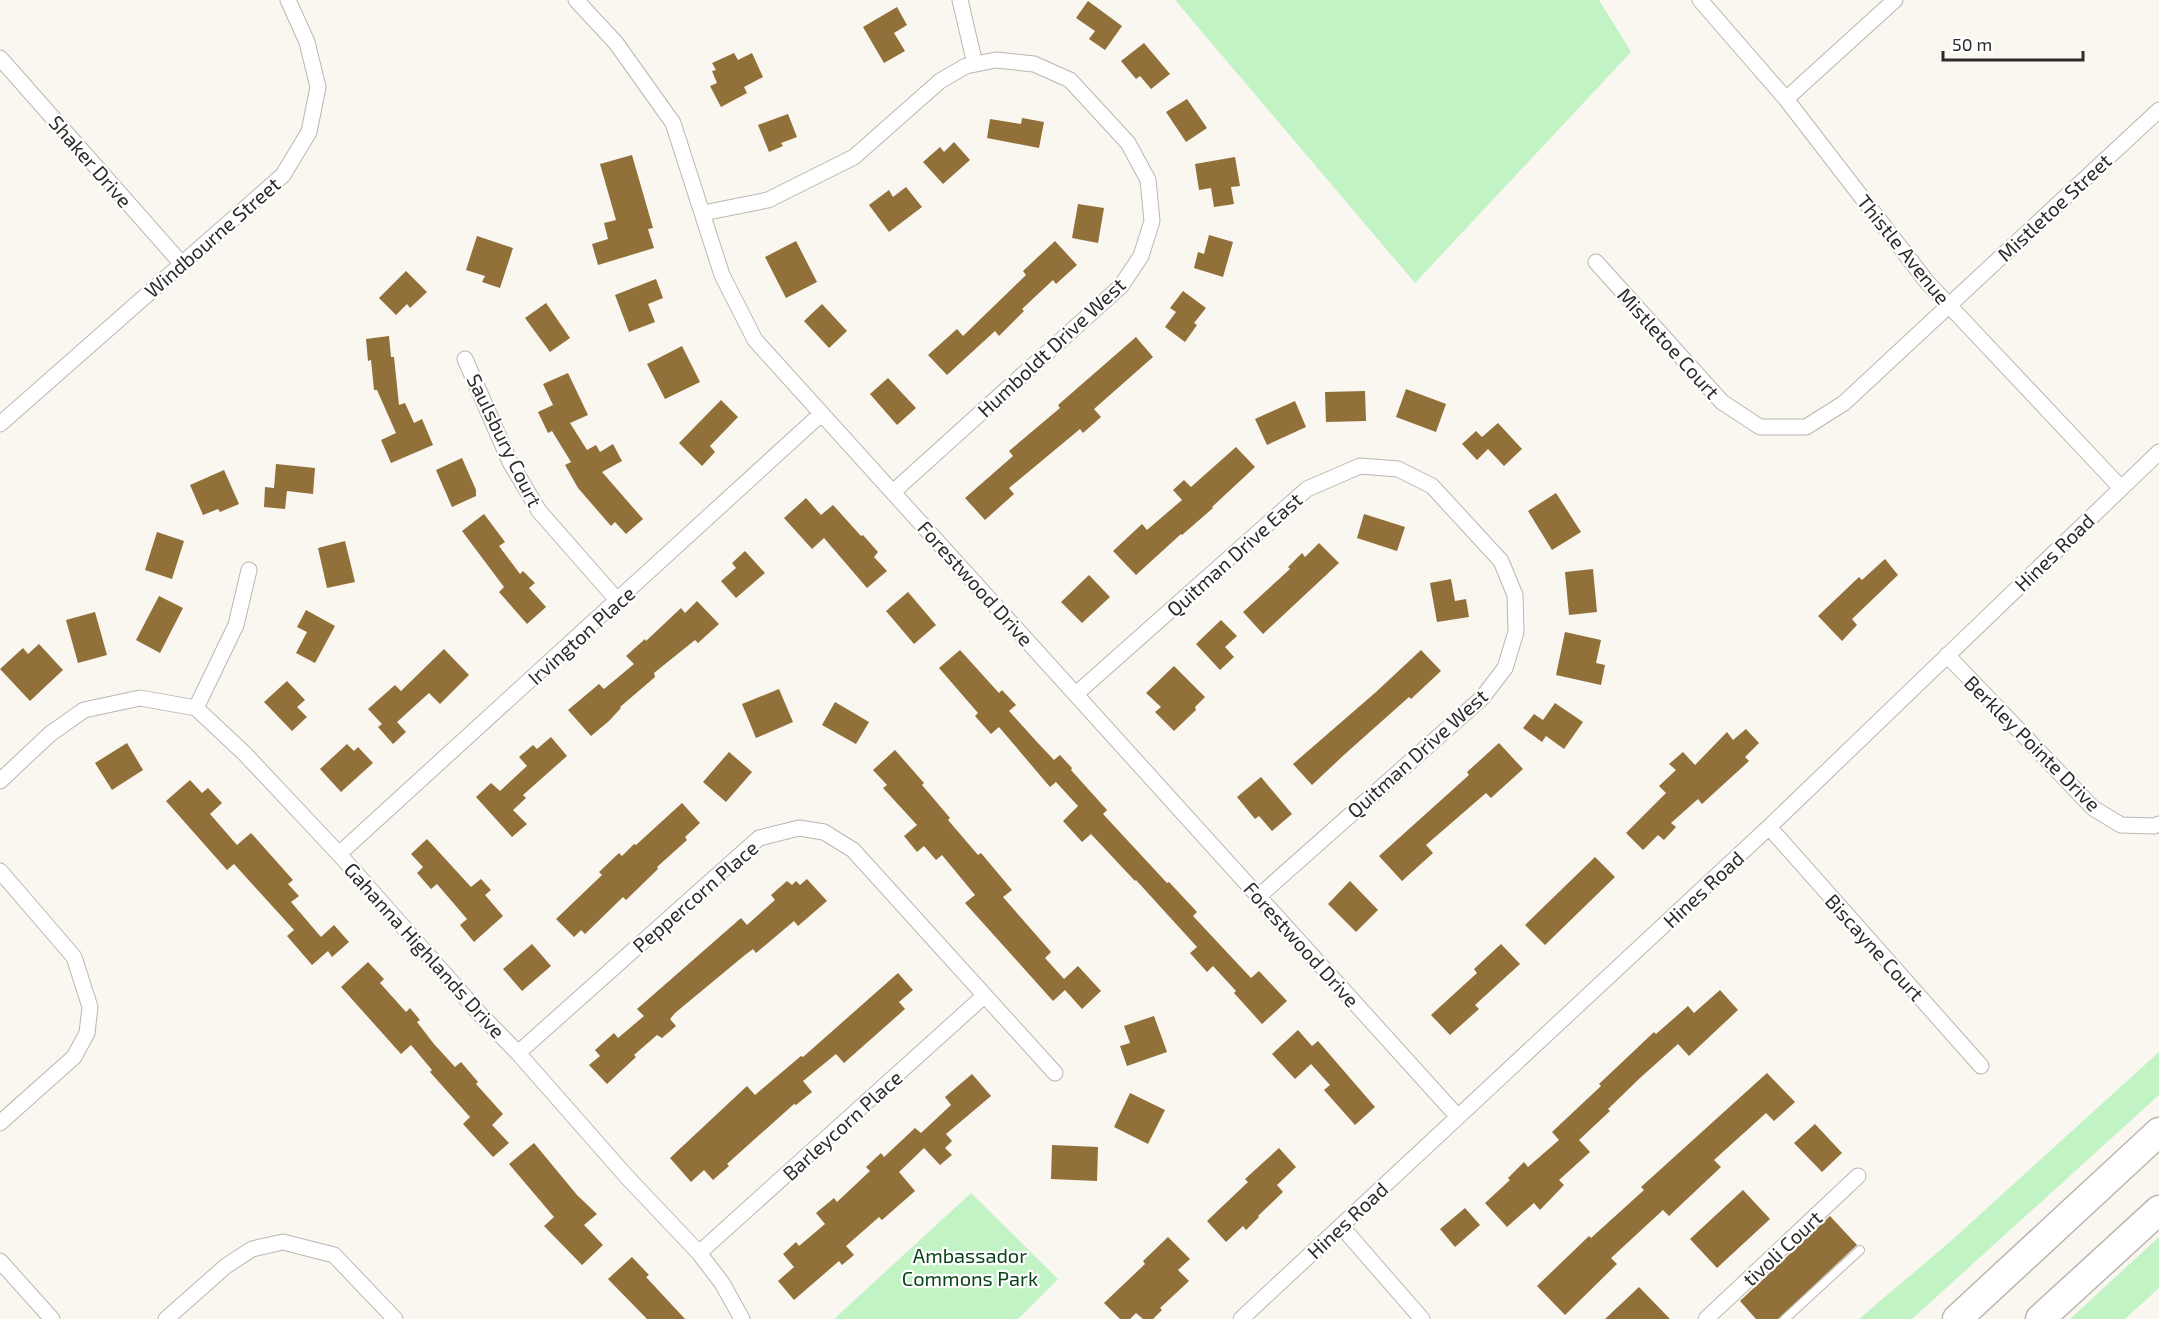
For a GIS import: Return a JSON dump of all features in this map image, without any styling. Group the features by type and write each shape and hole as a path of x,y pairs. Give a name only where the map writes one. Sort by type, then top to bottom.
{"highway":[{"path":"1957,1319 2159,1132"},
{"path":"2040,1319 2159,1210"},
{"path":"1940,1319 2041,1241"}],"street":[{"name":"Windbourne Street","path":"0,424 283,176 309,132 318,87 307,42 288,0"},
{"name":"Forestwood Drive","path":"576,0 616,43 673,123 722,275 755,340 1458,1117"},
{"path":"960,0 975,64"},
{"name":"Thistle Avenue","path":"1700,0 1786,99 1928,282 2121,488"},
{"path":"1786,99 1895,0"},
{"name":"Shaker Drive","path":"0,58 181,263"},
{"name":"Humboldt Drive West","path":"703,213 768,200 854,157 940,81 966,66 996,60 1035,64 1070,80 1128,143 1148,180 1152,221 1141,256 1121,286 893,492"},
{"name":"Mistletoe Street","path":"1949,305 2159,110"},
{"name":"Mistletoe Court","path":"1596,262 1722,402 1760,427 1806,427 1844,403 1949,305"},
{"name":"Saulsbury Court","path":"465,359 510,462 539,512 618,601"},
{"name":"Irvington Place","path":"339,854 821,414"},
{"name":"Hines Road","path":"1241,1319 1769,827 2159,452"},
{"name":"Quitman Drive East","path":"1076,694 1307,489 1360,466 1398,469 1432,486 1467,523"},
{"name":"Quitman Drive West","path":"1258,896 1482,698 1505,668 1516,632 1515,595 1501,561 1467,523"},
{"path":"0,781 50,734 84,710 140,698 196,708 236,626 249,570"},
{"name":"Berkley Pointe Drive","path":"1947,655 2093,808 2121,825 2154,826 2159,824"},
{"name":"Gahanna Highlands Drive","path":"196,708 244,753 339,854 479,1013 699,1253 722,1283 742,1319"},
{"name":"Biscayne Court","path":"1769,827 1981,1066"},
{"name":"Peppercorn Place","path":"518,1053 759,838 799,828 824,832 853,850 1055,1073"},
{"path":"0,871 74,957 90,1007 87,1033 74,1057 0,1124"},
{"name":"Barleycorn Place","path":"699,1253 984,996"},
{"name":"tivoli Court","path":"1715,1316 1858,1176"},
{"path":"1341,1226 1422,1319"},
{"path":"166,1319 235,1260 252,1249 283,1242 334,1255 395,1319"},
{"path":"0,1261 52,1319"}],"lane":[{"path":"1785,1319 1860,1250"}],"green space":[{"path":"1175,0 1599,0 1631,52 1415,283"},
{"path":"2159,1052 2159,1095 1912,1319 1859,1319 1952,1240"},
{"name":"Ambassador Commons Park","path":"971,1193 1058,1279 1018,1319 834,1319"},
{"path":"2159,1237 2159,1288 2125,1319 2070,1319"}],"building":[{"path":"1088,1 1122,26 1105,50 1089,39 1095,31 1076,18"},
{"path":"897,7 907,25 894,33 905,51 884,63 863,27"},
{"path":"1144,43 1170,74 1151,89 1140,76 1136,79 1121,61"},
{"path":"734,53 738,60 752,53 763,77 744,87 747,93 721,107 710,86 717,83 712,71 716,70 712,63"},
{"path":"1187,99 1207,128 1186,142 1166,112"},
{"path":"788,114 797,137 781,143 783,146 769,152 758,125"},
{"path":"1022,118 1044,122 1039,148 987,138 990,119 1021,124"},
{"path":"954,142 970,160 943,184 923,162 940,147 944,152"},
{"path":"632,155 653,228 648,229 654,248 598,265 592,244 608,239 604,223 616,220 600,164"},
{"path":"1235,157 1240,186 1231,187 1234,204 1214,207 1211,188 1199,190 1195,164"},
{"path":"906,187 922,207 889,232 869,205 889,190 893,197"},
{"path":"1078,204 1104,208 1098,243 1072,238"},
{"path":"1209,235 1233,242 1223,277 1194,268 1198,252 1204,254"},
{"path":"477,236 513,248 500,288 482,282 485,276 466,270"},
{"path":"796,241 817,282 786,298 765,257"},
{"path":"1055,241 1077,265 1056,284 1053,280 1022,309 1024,311 999,336 995,331 947,375 928,355 957,329 963,336 1026,275 1023,271"},
{"path":"406,271 427,292 410,308 407,304 396,315 379,298"},
{"path":"656,279 663,298 648,304 655,322 629,332 615,295"},
{"path":"1183,291 1206,308 1194,323 1197,325 1185,342 1165,327 1176,312 1170,308"},
{"path":"546,303 570,338 550,352 525,318"},
{"path":"822,304 847,331 829,348 804,321"},
{"path":"389,336 391,357 394,357 399,405 405,403 414,423 422,419 433,445 391,463 381,440 396,433 377,390 374,390 366,339"},
{"path":"1136,337 1153,357 1094,409 1101,417 1083,433 1080,429 1009,488 1014,494 985,520 965,498 1013,456 1009,451 1060,408 1058,405"},
{"path":"682,346 700,382 665,399 647,364"},
{"path":"568,373 588,415 570,423 587,450 596,445 600,452 613,444 622,461 602,472 643,519 626,534 615,522 611,526 578,488 565,465 571,462 552,431 548,433 538,412 553,405 543,384"},
{"path":"888,378 916,408 897,425 870,394"},
{"path":"1406,389 1446,404 1436,432 1396,417"},
{"path":"1365,391 1366,421 1326,422 1325,392"},
{"path":"721,400 738,417 710,446 715,452 702,466 679,443"},
{"path":"1295,401 1306,427 1267,445 1255,419"},
{"path":"1498,423 1522,449 1504,466 1488,449 1477,460 1462,444 1476,431 1482,437"},
{"path":"1236,447 1255,467 1213,508 1136,575 1113,551 1142,524 1147,530 1182,500 1173,490 1184,480 1191,487"},
{"path":"462,458 476,490 476,496 452,507 436,470"},
{"path":"276,464 315,468 313,494 287,491 285,509 264,507 265,487 274,488"},
{"path":"224,470 239,504 220,512 218,509 203,515 190,485"},
{"path":"1556,493 1581,532 1552,550 1528,511"},
{"path":"806,498 821,515 833,505 878,552 874,557 887,571 867,588 824,538 812,549 784,518"},
{"path":"484,514 505,542 499,546 520,574 523,571 535,583 529,588 546,607 527,624 499,592 504,587 462,531"},
{"path":"1364,514 1405,527 1397,551 1357,538"},
{"path":"157,532 184,541 172,579 145,570"},
{"path":"345,541 355,582 327,588 318,548"},
{"path":"1319,543 1339,563 1263,634 1243,612 1290,569 1288,567 1302,553 1305,557"},
{"path":"745,551 765,573 736,598 721,581 736,568 732,563"},
{"path":"1885,559 1898,575 1852,619 1857,625 1842,641 1818,616 1859,577 1862,580"},
{"path":"1593,569 1597,612 1569,615 1565,572"},
{"path":"1089,575 1110,597 1082,623 1061,602"},
{"path":"1451,579 1455,601 1466,599 1469,617 1437,622 1430,583"},
{"path":"908,592 936,625 914,644 886,611"},
{"path":"159,596 183,608 160,653 136,640"},
{"path":"697,601 719,624 698,643 695,640 654,673 655,677 591,736 568,710 599,684 604,689 634,664 626,656 645,639 646,641 681,608 685,613"},
{"path":"306,610 335,626 315,663 296,653 307,632 297,627"},
{"path":"95,612 107,655 78,663 66,620"},
{"path":"1221,620 1237,636 1225,647 1234,657 1220,670 1196,644"},
{"path":"1565,632 1601,640 1596,663 1605,665 1601,685 1556,675"},
{"path":"39,644 63,670 30,701 0,669 23,648 28,654"},
{"path":"444,649 469,675 440,704 429,693 397,722 406,732 393,744 378,727 382,724 368,709 395,685 401,691"},
{"path":"960,650 999,693 1002,690 1016,705 1009,711 1054,760 1060,755 1072,768 1071,770 1107,810 1103,814 1197,912 1193,916 1251,978 1259,971 1287,1001 1262,1024 1213,966 1207,972 1190,953 1197,947 1091,834 1082,842 1063,821 1078,806 1056,782 1050,787 999,727 991,734 975,716 978,713 939,668"},
{"path":"1421,650 1441,671 1312,785 1293,764"},
{"path":"1174,666 1205,697 1195,707 1196,710 1174,731 1155,712 1161,707 1146,693"},
{"path":"287,681 305,700 297,707 307,717 292,731 264,702"},
{"path":"779,689 793,722 756,738 742,704"},
{"path":"835,702 869,722 856,744 822,725"},
{"path":"1555,703 1583,722 1564,749 1546,736 1542,742 1523,728 1534,714 1543,720"},
{"path":"1746,729 1759,743 1745,757 1749,761 1702,804 1698,799 1671,823 1676,827 1664,840 1658,835 1643,850 1626,833 1666,793 1659,786 1676,770 1669,764 1683,752 1695,765 1727,732 1733,740"},
{"path":"551,737 567,756 523,795 526,798 513,810 527,824 512,837 476,797 491,783 500,791 527,766 519,757 533,745 537,749"},
{"path":"127,743 143,770 112,790 95,763"},
{"path":"1499,743 1523,769 1491,798 1486,793 1426,845 1433,853 1402,881 1379,856 1469,775 1467,772"},
{"path":"347,744 354,751 358,747 373,763 341,792 320,769"},
{"path":"895,750 924,783 922,785 950,818 948,820 978,855 981,853 1012,890 1003,897 1051,952 1045,958 1064,979 1078,966 1101,991 1082,1009 1065,990 1053,1001 965,903 975,895 942,855 936,860 924,846 917,852 904,836 917,825 883,788 887,785 873,770"},
{"path":"729,752 752,772 726,802 703,782"},
{"path":"1261,777 1292,814 1272,831 1259,816 1255,819 1237,797"},
{"path":"190,780 202,793 208,788 222,803 210,814 237,845 251,833 293,880 288,884 299,896 291,902 321,937 334,925 349,942 332,957 328,951 312,965 287,936 294,930 234,864 227,870 166,801"},
{"path":"682,803 700,823 685,837 687,840 626,900 623,897 585,934 581,930 574,937 556,919 602,875 599,872 619,853 622,856 634,844 636,845"},
{"path":"427,839 471,887 481,879 491,890 485,895 503,916 474,942 460,925 467,919 437,884 431,889 417,873 423,867 411,854"},
{"path":"1595,857 1615,877 1545,945 1525,925"},
{"path":"807,879 827,901 798,926 794,921 756,953 753,949 745,955 675,1013 670,1019 676,1026 662,1038 657,1035 634,1055 636,1057 607,1084 589,1065 600,1056 595,1050 614,1033 618,1038 644,1016 637,1009 741,918 747,925 775,900 771,895 787,881 792,885 796,881 800,885"},
{"path":"1350,881 1378,910 1356,932 1328,904"},
{"path":"532,944 551,966 522,991 503,969"},
{"path":"1501,944 1520,964 1475,1005 1479,1009 1450,1035 1431,1015 1477,973 1474,969"},
{"path":"368,962 384,979 380,983 406,1012 410,1008 420,1020 417,1022 434,1044 455,1067 461,1062 478,1082 476,1084 503,1114 492,1125 509,1143 493,1157 463,1124 470,1117 430,1072 432,1070 411,1045 401,1054 341,987"},
{"path":"898,973 913,990 899,1002 905,1009 844,1063 836,1054 803,1081 812,1092 796,1105 794,1104 727,1164 729,1166 713,1180 704,1170 691,1182 670,1158 747,1086 755,1095 801,1056 803,1057"},
{"path":"1720,990 1738,1010 1689,1056 1678,1044 1640,1078 1579,1140 1590,1152 1559,1180 1564,1185 1540,1210 1534,1203 1507,1227 1485,1203 1510,1180 1508,1178 1524,1162 1528,1167 1559,1140 1552,1132 1654,1032 1656,1034 1688,1006 1694,1013"},
{"path":"1154,1016 1167,1052 1127,1066 1120,1046 1130,1043 1124,1026"},
{"path":"1298,1030 1312,1046 1318,1041 1375,1107 1355,1125 1324,1090 1330,1085 1311,1064 1295,1079 1272,1054"},
{"path":"1767,1073 1795,1102 1774,1121 1766,1113 1714,1160 1721,1167 1669,1216 1663,1210 1611,1258 1617,1264 1565,1315 1537,1286 1589,1236 1591,1238 1644,1190 1641,1187"},
{"path":"972,1074 991,1096 946,1134 952,1141 945,1148 952,1155 940,1165 924,1148 899,1172 915,1191 882,1220 879,1217 846,1246 854,1255 842,1265 839,1261 794,1300 778,1281 794,1267 783,1254 796,1242 799,1246 825,1224 816,1213 834,1198 837,1202 870,1171 866,1167 881,1153 884,1157 915,1128 921,1133 951,1105 945,1097"},
{"path":"1130,1093 1165,1110 1148,1144 1114,1127"},
{"path":"1815,1124 1842,1153 1822,1172 1794,1143"},
{"path":"534,1143 577,1195 597,1214 584,1225 603,1245 582,1265 544,1226 554,1217 509,1164"},
{"path":"1052,1145 1098,1147 1097,1181 1051,1179"},
{"path":"1279,1148 1296,1167 1277,1185 1283,1192 1246,1230 1243,1226 1226,1242 1207,1221 1248,1182 1245,1179"},
{"path":"1743,1190 1770,1219 1717,1268 1690,1239"},
{"path":"1465,1208 1480,1225 1455,1247 1440,1229"},
{"path":"1830,1216 1857,1245 1778,1319 1756,1319 1740,1301"},
{"path":"1168,1237 1190,1259 1178,1270 1189,1281 1160,1308 1162,1310 1153,1319 1143,1319 1136,1313 1130,1319 1120,1319 1104,1303 1145,1264 1143,1261"},
{"path":"632,1257 649,1275 646,1277 685,1319 647,1319 608,1279"},
{"path":"1639,1287 1670,1319 1605,1319"}]}
